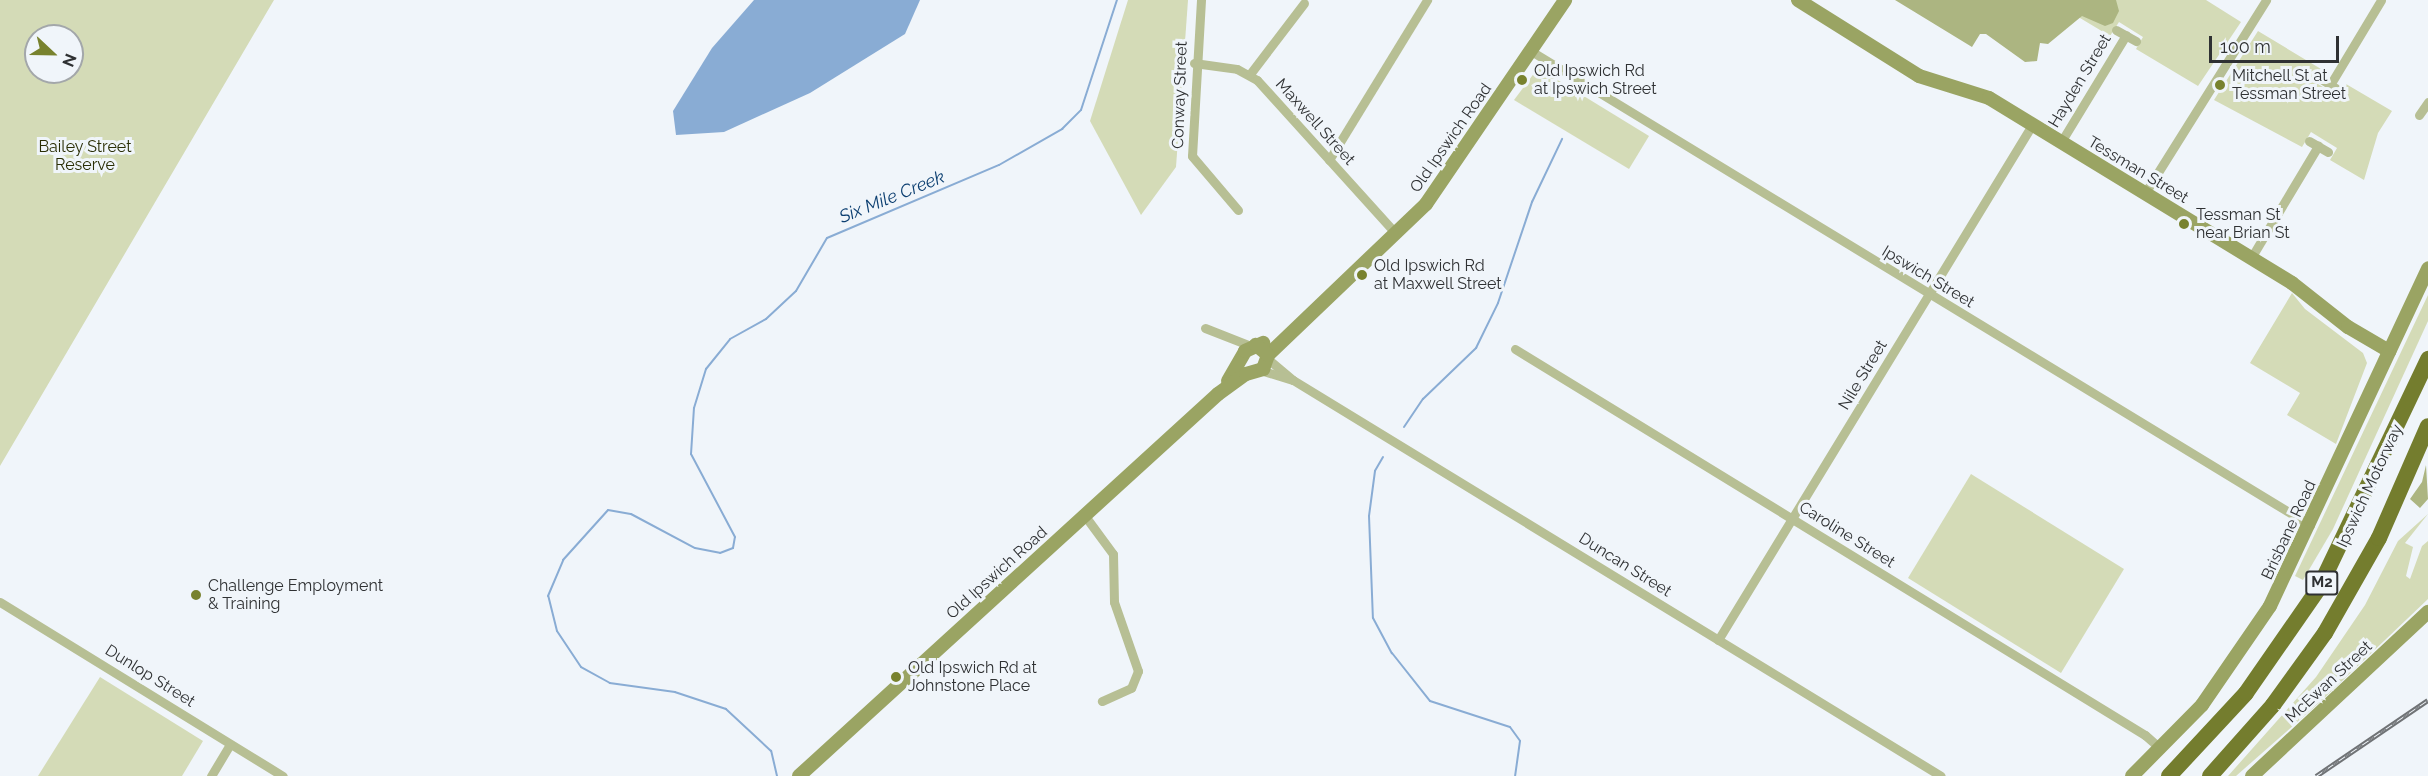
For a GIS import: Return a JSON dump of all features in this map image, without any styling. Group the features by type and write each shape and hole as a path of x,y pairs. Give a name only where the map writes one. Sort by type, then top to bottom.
{"highway":[{"name":"Ipswich Motorway","path":"2169,776 2246,693 2314,597 2359,513 2428,359"},
{"name":"Ipswich Motorway","path":"2210,776 2273,705 2325,633 2379,538 2428,426"}],"main road":[{"name":"Old Ipswich Road","path":"799,776 1218,394 1263,364 1292,328 1396,234 1439,188 1565,0"},
{"name":"Tessman Street","path":"1798,0 1927,80 1989,98 2251,258 2388,351"},
{"name":"Brisbane Road","path":"2132,776 2161,749 2242,651 2310,525 2428,268"},
{"name":"Old Ipswich Road","path":"1218,394 1249,351 1292,328"},
{"path":"1249,351 1263,364"},
{"path":"1249,351 1263,364"},
{"name":"McEwan Street","path":"2252,776 2428,612"}],"street":[{"name":"Conway Street","path":"1201,0 1194,63 1192,156 1238,210"},
{"path":"1329,160 1427,0"},
{"path":"2145,193 2266,0"},
{"path":"2330,85 2381,0"},
{"path":"1250,74 1304,3"},
{"name":"Hayden Street","path":"2116,30 2136,41"},
{"name":"Hayden Street","path":"2061,142 2126,35"},
{"name":"Ipswich Street","path":"1532,51 1928,295 2310,525"},
{"name":"Maxwell Street","path":"1194,63 1250,74 1396,234"},
{"path":"2321,79 2340,91"},
{"path":"2419,115 2428,102"},
{"name":"Nile Street","path":"1718,640 2032,125"},
{"path":"2309,141 2328,152"},
{"path":"2251,258 2318,146"},
{"path":"1205,328 1249,351"},
{"name":"Caroline Street","path":"1515,349 2145,735 2161,749"},
{"name":"Duncan Street","path":"1263,364 1378,431 1941,776"},
{"path":"1085,516 1113,554 1114,602 1138,671 1131,688 1102,701"},
{"name":"Dunlop Street","path":"0,602 283,776"},
{"path":"211,776 230,744"}],"green space":[{"name":"Bailey Street Reserve","path":"0,0 274,0 0,466"},
{"path":"1128,0 1188,0 1176,167 1141,215 1090,121"},
{"path":"1895,0 2116,0 2119,11 2113,23 2105,26 2082,16 2048,44 2040,43 2037,61 2025,62 1986,34 1980,34 1972,47"},
{"path":"2050,0 2206,0 2241,22 2198,86 2136,49 2143,37 2119,22 2110,36"},
{"path":"2258,31 2321,69 2313,81 2338,96 2346,84 2392,111 2378,133 2364,180 2330,160 2337,148 2311,132 2302,147 2214,100"},
{"path":"1538,68 1649,136 1629,169 1514,100"},
{"path":"2292,293 2305,309 2363,353 2367,363 2336,444 2287,415 2300,393 2250,363"},
{"path":"2428,295 2428,321 2333,529 2303,580 2295,576"},
{"path":"2426,465 2428,499 2420,508 2410,499 2422,482"},
{"path":"1971,474 2124,569 2061,673 1908,578"},
{"path":"2428,514 2405,543 2413,547 2406,576 2410,579 2422,546 2428,541 2428,599 2320,702 2236,776 2228,776 2316,677 2365,605 2398,541"},
{"path":"100,677 203,741 182,776 38,776"}],"water":[{"path":"754,0 920,0 905,34 810,93 724,132 676,135 673,111 712,48"}],"waterway":[{"name":"Six Mile Creek","path":"777,776 771,751 726,709 675,692 610,683 581,667 557,631 548,596 563,560 608,510 631,514 695,548 720,553 733,548 735,537 691,454 694,408 706,369 730,339 766,319 796,291 827,238 999,165 1062,129 1081,110 1117,0"},
{"path":"1404,427 1423,399 1476,348 1498,303 1532,202 1562,139"},
{"path":"1383,457 1375,471 1369,516 1373,618 1392,653 1430,701 1510,727 1520,741 1515,776"}],"railway":[{"path":"2316,776 2428,700"}],"place":[{"name":"Old Ipswich Rd at Ipswich Street","path":"1522,80"},
{"name":"Mitchell St at Tessman Street","path":"2220,85"},
{"name":"Tessman St near Brian St","path":"2184,224"},
{"name":"Old Ipswich Rd at Maxwell Street","path":"1362,275"},
{"name":"Challenge Employment & Training","path":"196,595"},
{"name":"Old Ipswich Rd at Johnstone Place","path":"896,677"}]}
